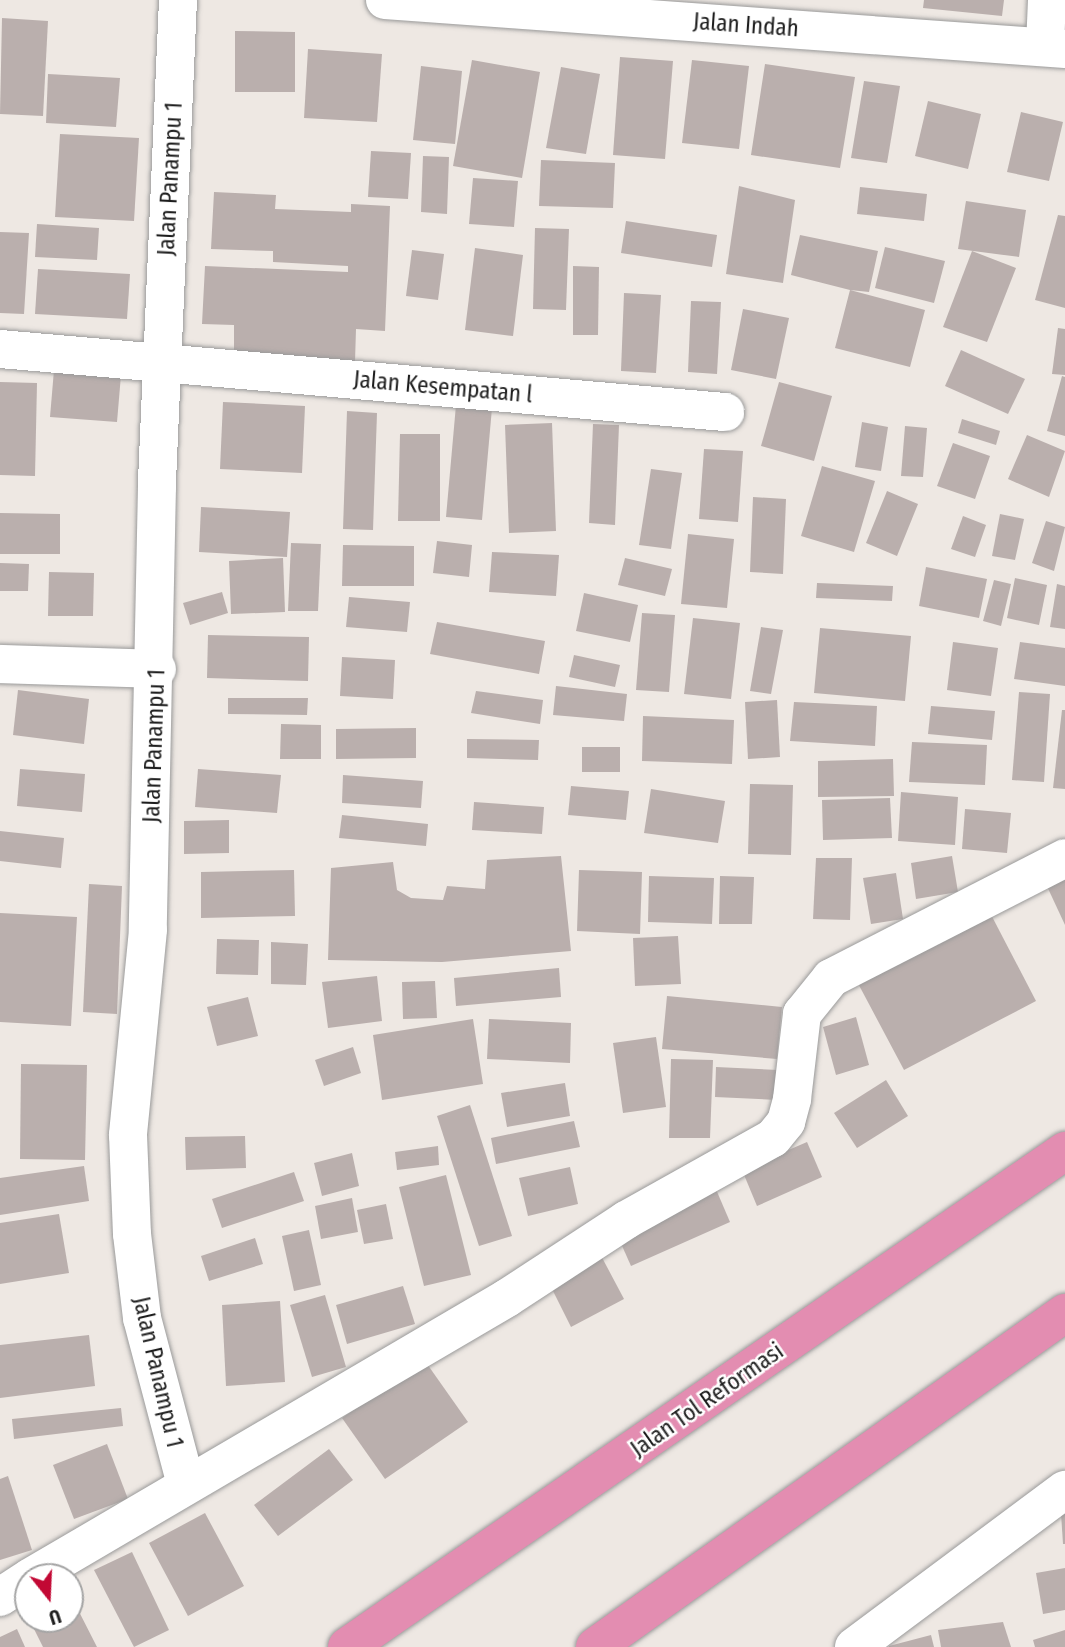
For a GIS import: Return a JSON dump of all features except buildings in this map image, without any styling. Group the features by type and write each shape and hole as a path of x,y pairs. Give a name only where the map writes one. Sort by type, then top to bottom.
{"highway":[{"name":"Jalan Tol Reformasi","path":"346,1647 1065,1151"},
{"path":"595,1647 1065,1313"}],"street":[{"name":"Jalan Panampu 1","path":"178,0 162,363 157,669 148,930 128,1135 131,1222 142,1318 186,1485"},
{"name":"Jalan Indah","path":"385,0 1055,47"},
{"path":"1047,0 1055,47"},
{"name":"Jalan Kesempatan l","path":"0,349 725,412"},
{"path":"0,664 157,669"},
{"path":"54,1563 507,1298 626,1220 773,1138 786,1122 792,1098 802,1014 831,978 1065,858"},
{"path":"854,1647 1065,1490"}]}
